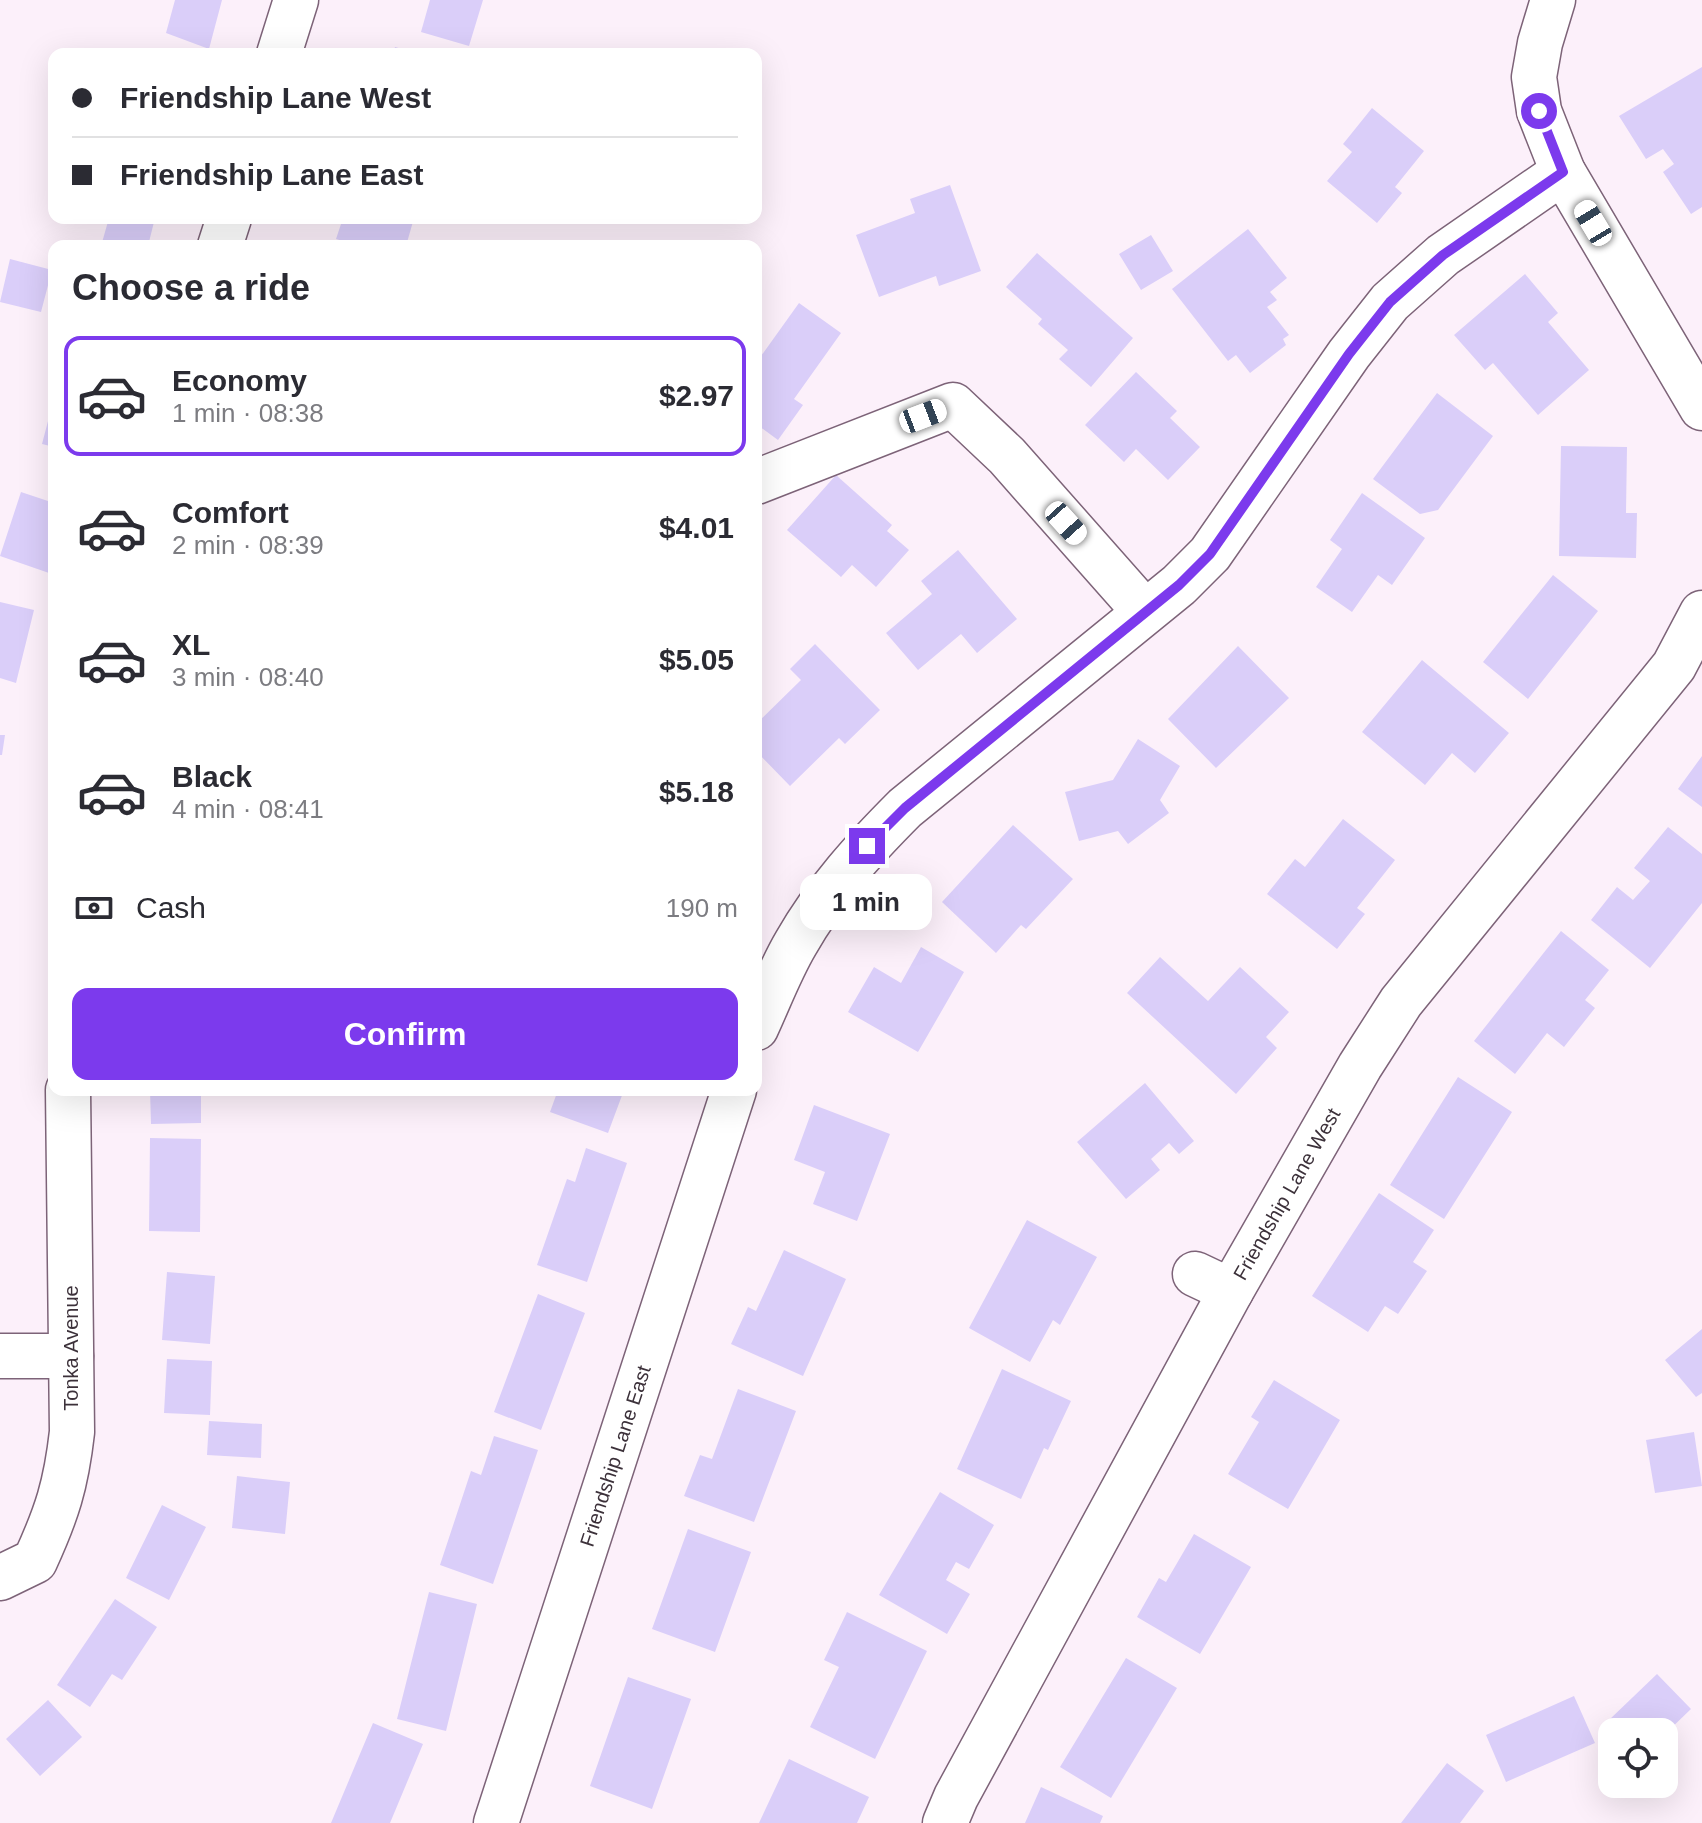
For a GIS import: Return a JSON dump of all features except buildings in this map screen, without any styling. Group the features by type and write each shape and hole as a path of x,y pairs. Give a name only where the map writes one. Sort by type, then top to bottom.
{"street":[{"path":"281,48 296,0"},
{"path":"1553,0 1534,77 1539,111 1563,172 1702,408"},
{"path":"762,1015 795,944 828,893 867,846 905,808 1179,585 1210,554 1349,354 1390,302 1443,255 1563,172"},
{"path":"762,480 953,405 1007,456 1145,612"},
{"name":"Friendship Lane West","path":"945,1823 1213,1283 1401,1002 1674,666 1702,613"},
{"name":"Tonka Avenue","path":"0,1578 35,1561 57,1515 68,1472 72,1432 68,1096"},
{"name":"Friendship Lane East","path":"496,1823 732,1096"},
{"path":"0,1356 71,1356"}],"route":[{"path":"867,846 905,808 1179,585 1210,554 1349,354 1390,302 1443,255 1563,172 1539,111"}]}
